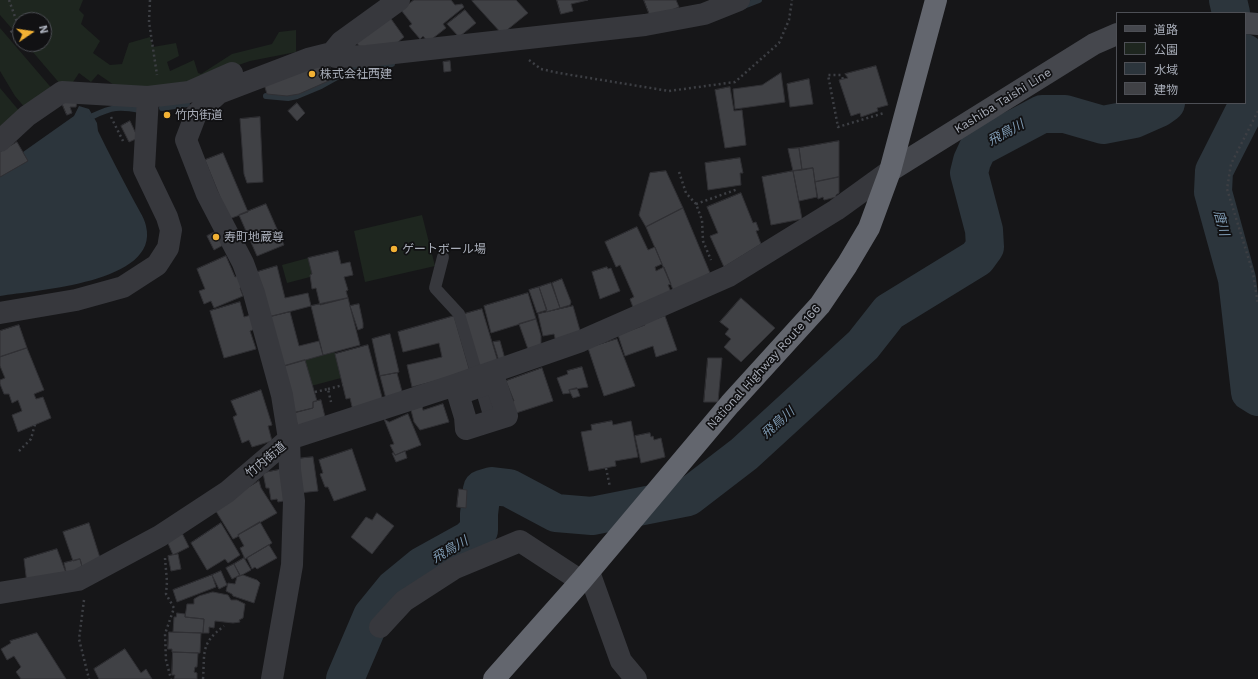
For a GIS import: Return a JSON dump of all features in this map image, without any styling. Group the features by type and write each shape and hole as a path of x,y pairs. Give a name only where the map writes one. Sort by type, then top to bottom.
{"highway":[{"name":"National Highway Route 166","path":"494,679 585,576 730,404 820,305 847,265 869,228 890,171 936,0"}],"main road":[{"name":"Kashiba Taishi Line","path":"890,171 1094,44 1116,34"}],"street":[{"path":"399,0 341,42 332,53 336,57 367,56 645,25 704,14 739,0"},
{"name":"竹内街道","path":"0,593 78,580 160,536 227,492 290,439 282,395 254,293 243,263 207,194 186,140 196,114 219,93 308,59 332,53"},
{"path":"0,141 27,116 62,92 148,98 189,92 225,75 272,62 308,59"},
{"path":"0,313 76,300 123,287 157,265 168,248 171,230 167,217 144,169 148,98"},
{"path":"272,679 292,565 294,500 290,470 290,439 479,382 580,342 729,276 836,210 890,171"},
{"path":"380,627 404,601 455,568 520,541 585,576 621,661 636,679"}],"lane":[{"path":"444,257 436,288 459,314 489,415"}],"path":[{"path":"9,0 18,25 10,33"},
{"path":"150,0 150,22 155,49"},
{"path":"518,40 526,57 541,69 669,90 679,90 735,82 779,43 789,20 792,0"},
{"path":"843,79 841,74 828,75 838,127 892,110 907,107"},
{"path":"1258,111 1231,164 1227,188 1253,273 1258,305"},
{"path":"679,172 686,193 696,204 702,220 703,241 720,280"},
{"path":"696,204 738,189"},
{"path":"328,390 343,386"},
{"path":"19,452 31,439 35,424"},
{"path":"606,468 610,487"},
{"path":"160,536 166,567 166,594 174,608 165,634 166,660 171,679"},
{"path":"78,580 84,601 79,639 89,679"},
{"path":"203,679 206,644 211,636 224,626"}],"green space":[{"path":"0,0 83,0 79,10 84,15 81,24 100,41 93,53 110,65 122,64 129,43 150,37 153,47 176,43 179,56 167,62 170,71 194,60 198,73 201,74 232,54 272,44 279,32 296,30 296,52 250,61 193,81 162,88 114,85 98,74 91,82 79,73 71,85 61,85 33,52 52,52 52,12 12,12 12,29 0,15"},
{"path":"0,28 12,42 12,52 21,52 54,91 27,110 15,96 0,71"},
{"path":"0,88 21,113 0,131"},
{"name":"ゲートボール場","path":"422,215 435,266 365,282 354,231"},
{"path":"308,258 312,274 310,277 287,283 282,265"},
{"path":"335,352 341,378 311,386 305,360"}],"water":[{"path":"79,106 89,109 97,123 98,131 102,140 142,216 146,226 145,245 134,260 115,272 92,280 66,286 0,296 0,177 28,161 23,152 74,116"}],"building":[{"path":"414,0 451,0 455,5 462,4 464,7 443,24 446,28 428,42 423,36 420,39 409,26 412,24 401,10"},
{"path":"516,0 528,13 502,34 472,1"},
{"path":"557,0 588,0 571,4 573,11 561,14"},
{"path":"644,0 676,0 679,7 651,18"},
{"path":"465,10 476,23 459,37 447,24"},
{"path":"389,16 404,37 392,47 362,50 356,42"},
{"name":"株式会社西建","path":"328,61 333,79 299,94 287,96 267,94 264,84"},
{"path":"450,61 451,71 444,72 443,62"},
{"path":"876,66 888,105 877,108 878,111 861,117 860,113 851,116 839,80 848,78 845,74"},
{"path":"781,73 785,102 735,109 733,89 762,85"},
{"path":"809,79 813,104 790,107 787,84"},
{"path":"730,87 734,111 742,110 746,145 725,148 715,90"},
{"path":"61,101 77,101 76,107 70,107 72,113 67,115"},
{"path":"297,103 305,113 297,121 288,111"},
{"path":"260,117 263,182 247,183 244,174 240,119"},
{"path":"130,121 138,138 129,142 121,126"},
{"path":"839,141 839,177 815,182 813,168 802,170 799,148"},
{"path":"17,142 28,161 0,177 0,152"},
{"path":"799,148 802,170 793,171 788,149"},
{"path":"223,153 248,212 229,219 205,160"},
{"path":"740,158 743,173 740,173 741,185 708,190 705,163"},
{"path":"813,168 817,197 799,201 793,171"},
{"path":"666,171 683,208 646,227 639,215 650,173"},
{"path":"793,171 802,219 771,225 762,177"},
{"path":"839,177 839,193 836,197 824,200 823,197 818,199 815,182"},
{"path":"741,193 753,223 756,222 759,230 756,231 761,244 724,267 710,236 718,233 707,207"},
{"path":"266,204 284,245 257,256 239,215"},
{"path":"683,208 710,273 674,292 646,227"},
{"path":"637,227 648,250 655,247 662,264 655,267 656,271 664,267 671,284 668,285 672,294 634,310 630,299 634,297 620,265 616,267 605,242"},
{"path":"219,230 225,244 214,250 207,236"},
{"path":"338,251 341,264 350,262 353,275 344,277 348,290 346,291 348,298 320,305 316,288 312,289 310,275 312,274 308,258"},
{"path":"226,256 235,277 238,276 243,287 240,288 243,296 214,308 211,301 204,304 199,291 205,289 197,269"},
{"path":"277,266 285,298 308,293 311,306 269,317 257,272"},
{"path":"607,267 608,269 611,268 620,291 600,299 592,272"},
{"path":"562,279 571,302 570,305 560,308 552,283"},
{"path":"551,283 560,308 547,312 539,287"},
{"path":"539,287 547,310 537,313 529,290"},
{"path":"528,293 536,319 491,333 484,306"},
{"path":"348,298 360,345 323,355 311,306"},
{"path":"741,298 775,328 741,362 724,347 731,339 725,334 729,329 720,322"},
{"path":"240,302 244,317 251,315 255,329 250,331 256,349 224,358 210,311"},
{"path":"359,304 363,328 358,330 350,306"},
{"path":"573,306 581,334 556,342 554,334 543,336 538,314"},
{"path":"482,309 498,362 480,368 464,314"},
{"path":"290,312 299,346 319,341 323,355 281,367 269,317"},
{"path":"454,316 470,372 412,387 407,365 442,357 439,343 403,352 398,332"},
{"path":"665,316 677,350 656,357 653,346 625,356 618,335 645,325 644,323"},
{"path":"536,319 541,336 541,349 529,352 519,324"},
{"path":"19,325 27,348 0,357 0,331"},
{"path":"390,334 399,372 380,376 372,339"},
{"path":"617,339 635,386 604,396 588,348"},
{"path":"500,341 505,359 499,361 493,342"},
{"path":"368,345 383,401 353,411 350,398 346,399 335,354"},
{"path":"27,348 44,390 34,394 36,399 43,397 51,418 18,432 12,415 22,411 18,400 12,403 9,394 4,394 0,384 0,380 5,378 0,366 0,357"},
{"path":"708,358 722,358 718,402 704,402"},
{"path":"305,360 317,401 313,402 313,408 292,413 281,367"},
{"path":"582,367 588,387 569,390 570,393 563,394 557,378 568,374 567,371"},
{"path":"542,368 553,401 507,416 503,403 514,401 506,381"},
{"path":"397,373 403,395 386,399 380,376"},
{"path":"577,388 580,396 573,398 569,390"},
{"path":"261,390 272,425 268,426 272,441 252,447 249,440 242,443 233,417 237,415 231,401"},
{"path":"321,400 326,421 298,427 294,413 313,408 313,402"},
{"path":"443,404 449,422 420,430 414,422 411,410 422,406 423,410"},
{"path":"408,414 421,445 395,455 390,445 394,444 384,419 389,422"},
{"path":"612,421 613,425 631,421 638,457 615,461 616,466 589,471 581,432 592,430 591,425"},
{"path":"650,433 654,440 661,438 665,457 641,463 635,436"},
{"path":"352,449 366,490 334,501 328,487 325,487 320,474 323,473 319,460"},
{"path":"405,451 407,458 396,462 392,453 395,455"},
{"path":"313,457 318,491 299,493 295,459"},
{"path":"283,469 289,500 278,502 277,499 271,500 269,488 266,488 263,473"},
{"path":"259,481 261,488 277,513 233,539 214,508"},
{"path":"459,489 467,490 466,508 457,507"},
{"path":"377,513 394,526 372,554 351,537 366,517 372,520"},
{"path":"260,522 272,543 245,559 240,548 244,546 238,535"},
{"path":"89,523 101,561 83,570 80,559 73,561 63,532"},
{"path":"221,523 240,555 228,563 225,559 207,570 191,543"},
{"path":"182,533 189,547 173,555 167,541"},
{"path":"269,545 277,558 257,569 255,567 252,569 247,558"},
{"path":"57,549 66,573 27,584 24,559"},
{"path":"178,554 181,569 171,571 168,556"},
{"path":"244,558 251,570 240,576 234,564"},
{"path":"80,559 83,570 67,576 64,563"},
{"path":"234,564 240,575 232,579 226,568"},
{"path":"221,571 227,585 219,589 212,575"},
{"path":"212,575 216,587 177,602 173,590"},
{"path":"243,575 257,580 260,583 254,603 233,596 226,591 228,583 235,584 237,577"},
{"path":"213,592 228,595 231,600 237,600 245,604 243,618 239,620 240,622 233,623 215,621 214,628 209,627 209,633 203,633 204,619 185,617 187,604 194,604 194,599"},
{"path":"177,613 185,614 185,617 204,619 203,633 173,632 174,617 176,617"},
{"path":"169,632 201,633 200,653 172,652 172,649 168,649"},
{"path":"37,633 66,679 21,679 16,672 21,667 14,656 7,660 1,649 11,643 10,641"},
{"path":"125,649 141,673 146,669 152,679 99,679 94,669"},
{"path":"173,652 198,653 197,667 195,667 194,672 197,673 197,679 174,679 175,675 172,675"}],"waterway":[{"path":"741,7 759,0"},
{"name":"飛鳥川","path":"1228,0 1231,12"},
{"name":"唐川","path":"1246,55 1251,64 1254,92 1214,171 1213,192 1237,279 1250,392 1258,397"},
{"path":"266,96 288,98 297,96 321,86 348,71 392,64"},
{"path":"162,108 187,104"},
{"name":"飛鳥川","path":"345,679 372,616 394,589 422,566 469,540 479,530 482,489 492,486 509,488 556,513 592,516 688,497 744,454 863,345 889,312 977,258 985,247 984,230 969,173 972,161 978,148 1042,114 1065,114 1103,125 1134,119 1165,104"},
{"path":"93,116 116,108 140,110"}],"place":[{"name":"株式会社西建","path":"312,74"},
{"name":"竹内街道","path":"167,115"},
{"name":"寿町地蔵尊","path":"216,237"},
{"name":"ゲートボール場","path":"394,249"}]}
